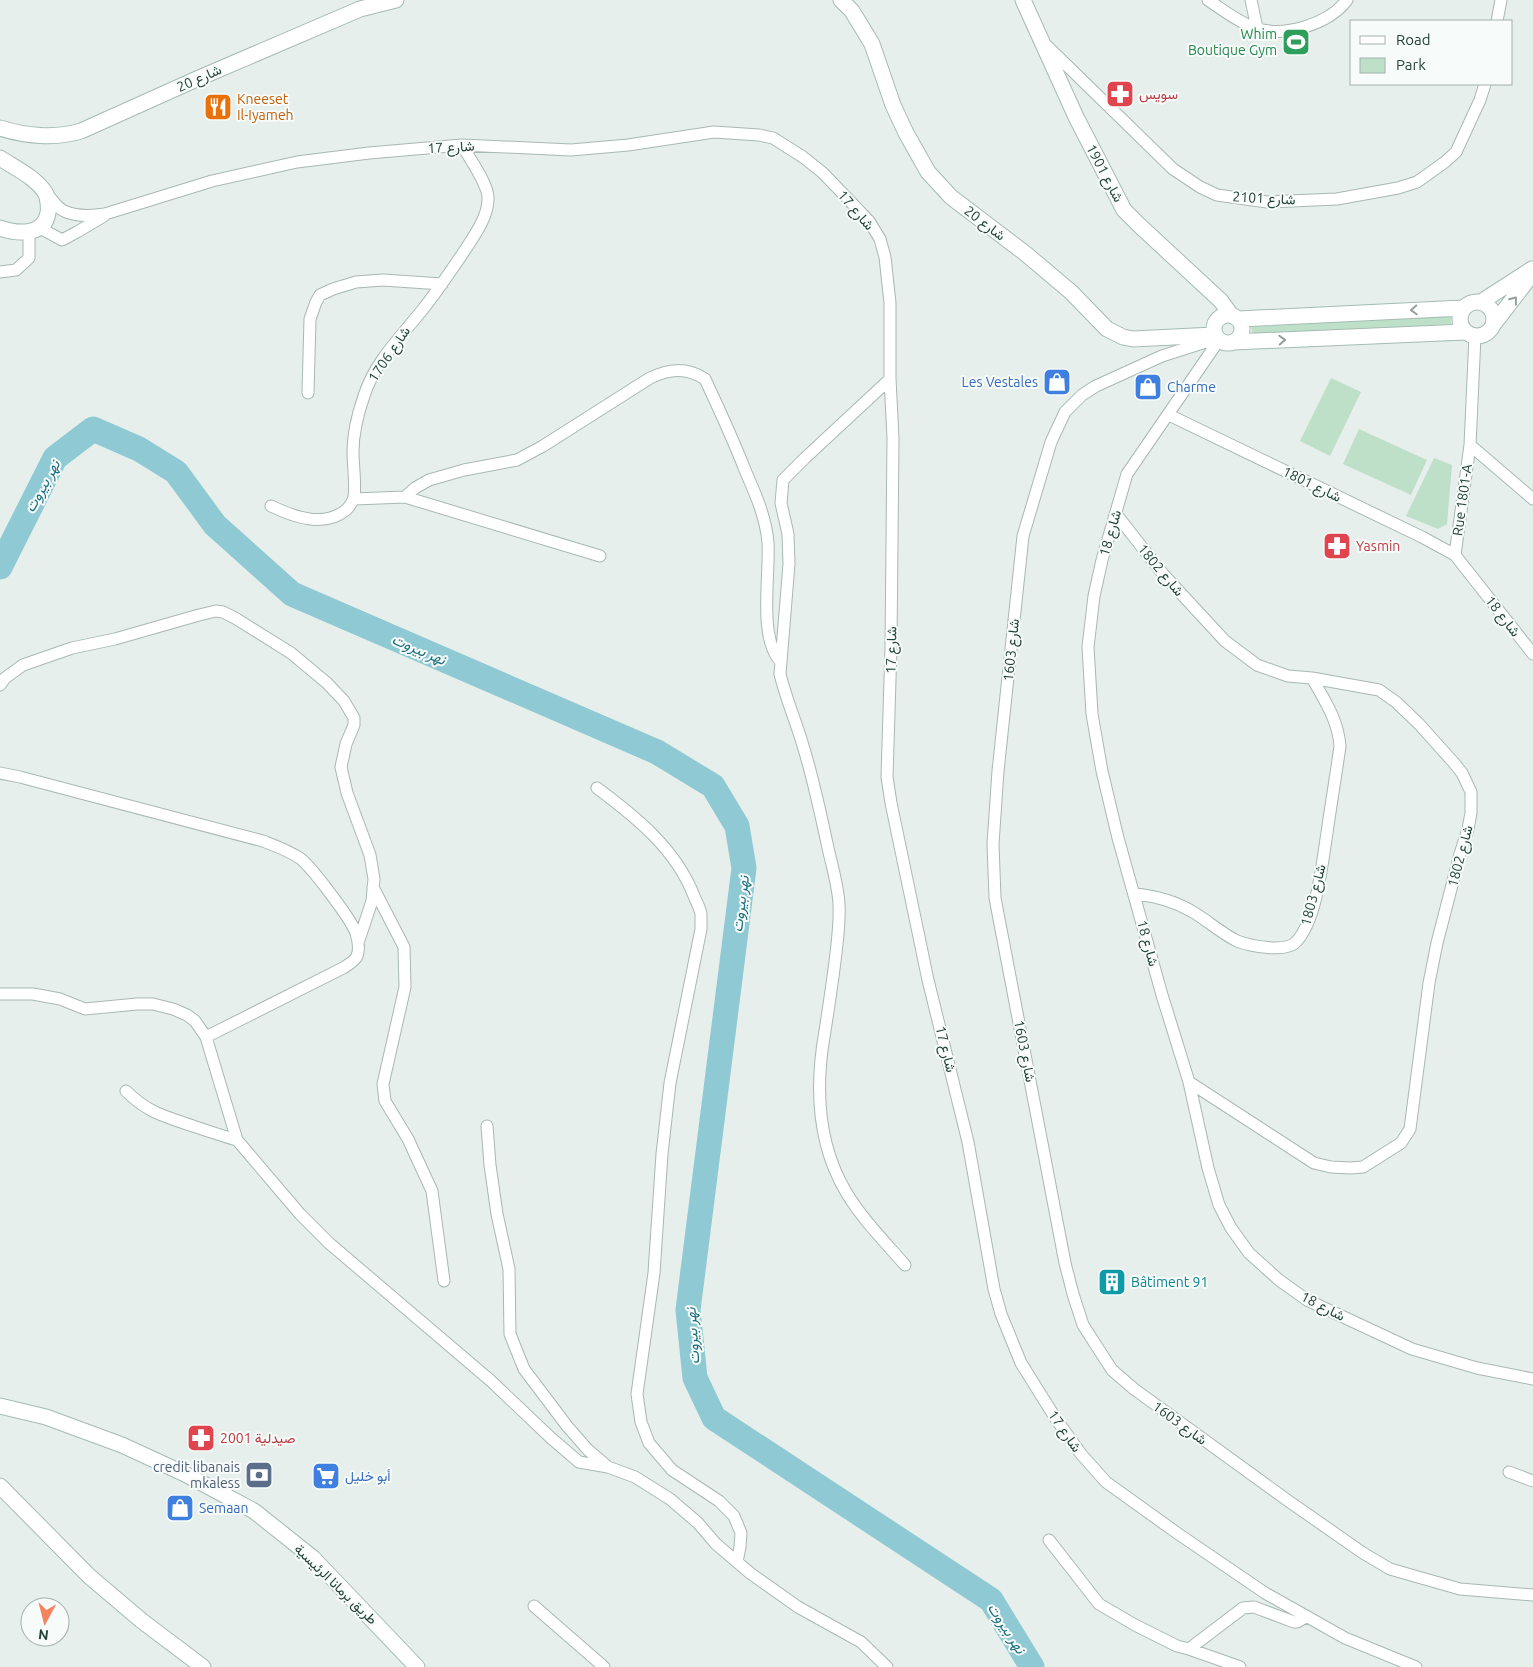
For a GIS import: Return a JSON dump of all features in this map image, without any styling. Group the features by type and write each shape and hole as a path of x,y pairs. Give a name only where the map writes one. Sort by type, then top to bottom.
{"street":[{"name":"شارع 20","path":"0,128 13,132 55,136 81,131 360,9 396,0"},
{"name":"شارع 20","path":"841,0 852,11 872,44 887,91 906,134 928,172 951,197 1034,260 1071,292 1099,323 1113,333 1133,338 1221,339 1470,334"},
{"name":"شارع 1901","path":"1024,0 1076,117 1124,210 1221,300 1234,317"},
{"path":"1208,0 1242,22 1257,28 1275,30 1302,28 1332,15 1347,0"},
{"path":"1251,0 1257,28"},
{"path":"1498,20 1501,0"},
{"name":"شارع 2101","path":"1044,43 1173,169 1200,187 1217,195 1267,202 1337,199 1398,188 1417,182 1446,162 1456,152 1480,100 1485,85"},
{"name":"شارع 17","path":"38,184 63,210 82,215 106,214 212,181 297,162 369,153 462,145 571,150 628,145 714,132 759,135 773,138 823,172 869,221 880,239 885,257 890,303 890,379 893,438 891,646 887,777 928,980 968,1142 994,1289 1001,1314 1021,1363 1030,1378 1081,1454 1106,1482 1265,1593 1345,1638 1416,1667"},
{"name":"شارع 1706","path":"354,499 353,451 355,434 367,387 375,371 396,340 442,284 487,212 488,198 485,184 462,145"},
{"path":"0,158 38,184 46,194 49,210 47,219 34,230 18,232 0,228"},
{"name":"شارع 17","path":"34,230 62,240 106,214"},
{"path":"0,272 16,270 30,258 34,230"},
{"path":"1481,302 1533,268"},
{"path":"1493,325 1494,314 1487,304 1481,302 1471,302 1463,308 1459,317 1461,328 1470,334 1486,334 1493,325 1533,273"},
{"path":"308,393 310,319 320,295 356,282 383,280 442,284"},
{"path":"1234,317 1241,323 1242,332 1240,336 1221,339 1213,328 1217,319 1226,315 1234,317 1463,308"},
{"name":"Rue 1801-A","path":"1455,555 1470,444 1470,334"},
{"name":"شارع 18","path":"1221,339 1127,474 1094,596 1088,647 1092,714 1098,755 1118,838 1162,995 1189,1082 1208,1168 1220,1205 1231,1228 1249,1253 1279,1280 1307,1300 1412,1349 1477,1368 1533,1379"},
{"name":"شارع 1603","path":"1221,339 1162,356 1082,394 1066,412 1051,442 1023,536 998,771 993,844 995,898 1065,1263 1083,1325 1112,1370 1134,1389 1225,1456 1364,1554 1390,1569 1460,1589 1533,1595"},
{"path":"406,497 415,488 429,480 464,470 517,460 661,373 681,370 700,375 705,379 727,425 755,491 761,511 768,542 766,614 771,647 774,656 781,662"},
{"path":"890,379 804,458 784,480 781,503 788,534 789,564 780,674 804,749 819,807 839,903 839,925 832,994 824,1034 819,1079 822,1128 831,1160 845,1191 864,1219 905,1265"},
{"name":"شارع 1801","path":"1169,415 1422,537 1455,555"},
{"path":"1470,444 1533,498"},
{"path":"271,506 295,516 322,520 331,519 346,509 354,499 406,497 600,556"},
{"name":"شارع 1802","path":"1116,514 1163,574 1224,641 1257,665 1288,676 1312,678 1379,690 1396,702 1419,724 1454,763 1471,792 1471,813 1468,829 1437,943 1429,983 1410,1129 1401,1143 1363,1167 1331,1167 1314,1163 1189,1082"},
{"name":"شارع 18","path":"1455,555 1533,654"},
{"path":"0,685 23,665 72,648 124,637 210,612 223,612 291,653 327,682 344,701 352,714 354,724 346,744 341,767 347,794 370,855 374,872 372,901 358,943 357,956 343,968 206,1037"},
{"name":"شارع 1803","path":"1135,894 1152,895 1179,904 1227,936 1240,942 1259,947 1283,948 1295,944 1306,928 1319,884 1340,746 1334,717 1312,678"},
{"path":"0,773 263,841 283,849 303,861 317,878 345,914 356,932 358,943"},
{"path":"598,788 632,814 664,847 676,862 691,888 701,912 701,929 670,1083 662,1154 654,1273 637,1394 641,1422 649,1443 672,1470 719,1500 734,1516 741,1533 737,1562"},
{"path":"373,887 404,947 405,987 383,1084 385,1101 408,1139 432,1191 444,1281"},
{"path":"0,994 33,994 60,999 85,1009 153,1004 173,1009 195,1021 206,1037 237,1140 300,1214 330,1243 491,1381 579,1462 608,1467 635,1477 682,1508 716,1544 750,1573 798,1607 861,1642 888,1667"},
{"path":"126,1091 136,1102 150,1111 237,1140"},
{"path":"487,1126 490,1166 497,1214 509,1269 510,1334 524,1369 588,1450 608,1467"},
{"name":"طريق برمانا الرئيسية","path":"0,1406 46,1417 122,1445 185,1474 254,1511 313,1558 417,1667"},
{"path":"1509,1472 1533,1481"},
{"path":"0,1486 89,1576 142,1621 203,1667"},
{"path":"1049,1540 1099,1604 1177,1646 1189,1648 1240,1667"},
{"path":"534,1606 604,1667"},
{"path":"1189,1648 1242,1608 1260,1609 1294,1622 1306,1617"}],"green space":[{"path":"1451,316 1451,324 1253,335 1251,327"},
{"path":"1331,378 1361,392 1330,456 1300,441"},
{"path":"1359,429 1427,460 1411,495 1343,464"},
{"path":"1434,458 1452,465 1447,524 1438,529 1406,516"}],"waterway":[{"name":"نهر بيروت","path":"0,567 55,458 93,429 139,449 176,472 215,525 292,594 657,752 713,786 737,826 744,868 688,1310 695,1378 714,1418 991,1600 1032,1667"}],"place":[{"name":"Whim Boutique Gym","path":"1296,42"},
{"name":"سويس","path":"1120,94"},
{"name":"Kneeset Il-Iyameh","path":"218,107"},
{"name":"Les Vestales","path":"1057,382"},
{"name":"Charme","path":"1148,387"},
{"name":"Yasmin","path":"1337,546"},
{"name":"Bâtiment 91","path":"1112,1282"},
{"name":"صيدلية 2001","path":"201,1438"},
{"name":"credit libanais mkaless","path":"259,1475"},
{"name":"أبو خليل","path":"326,1476"},
{"name":"Semaan","path":"180,1508"}]}
